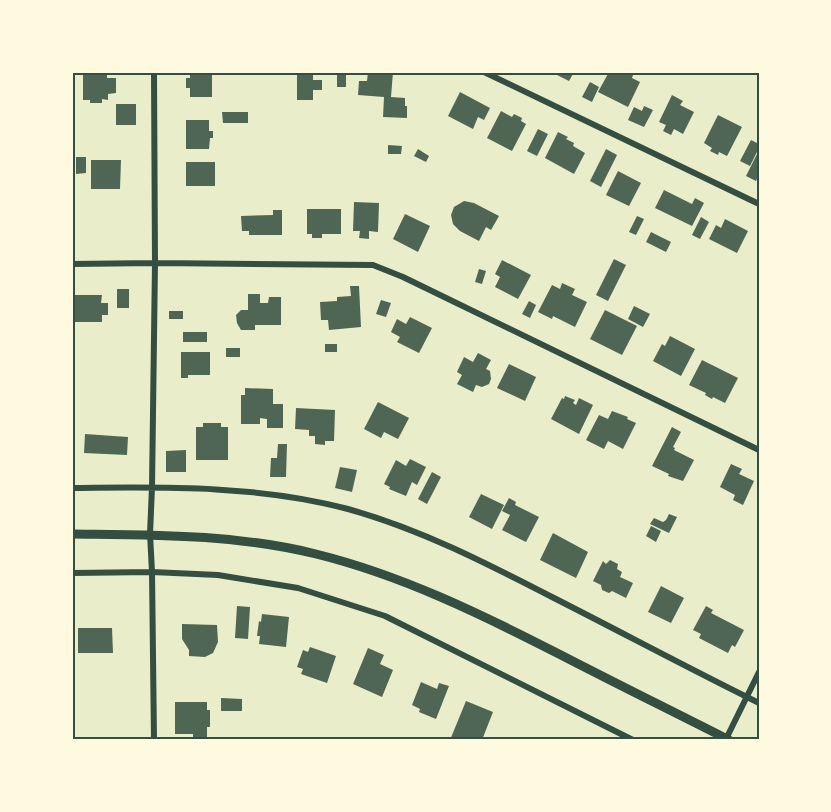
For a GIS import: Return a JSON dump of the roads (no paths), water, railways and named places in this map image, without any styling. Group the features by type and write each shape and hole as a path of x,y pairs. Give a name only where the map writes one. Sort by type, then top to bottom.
{"main road":[{"path":"72,534 208,537 315,553 375,571 492,620 728,739"}],"street":[{"path":"154,72 150,534 154,740"},
{"path":"484,72 759,204"},
{"path":"72,264 373,265 759,450"},
{"path":"72,488 219,489 285,496 348,509 473,556 759,703"},
{"path":"72,573 152,572 218,575 298,588 385,616 633,740"},
{"path":"728,739 759,672"}]}
